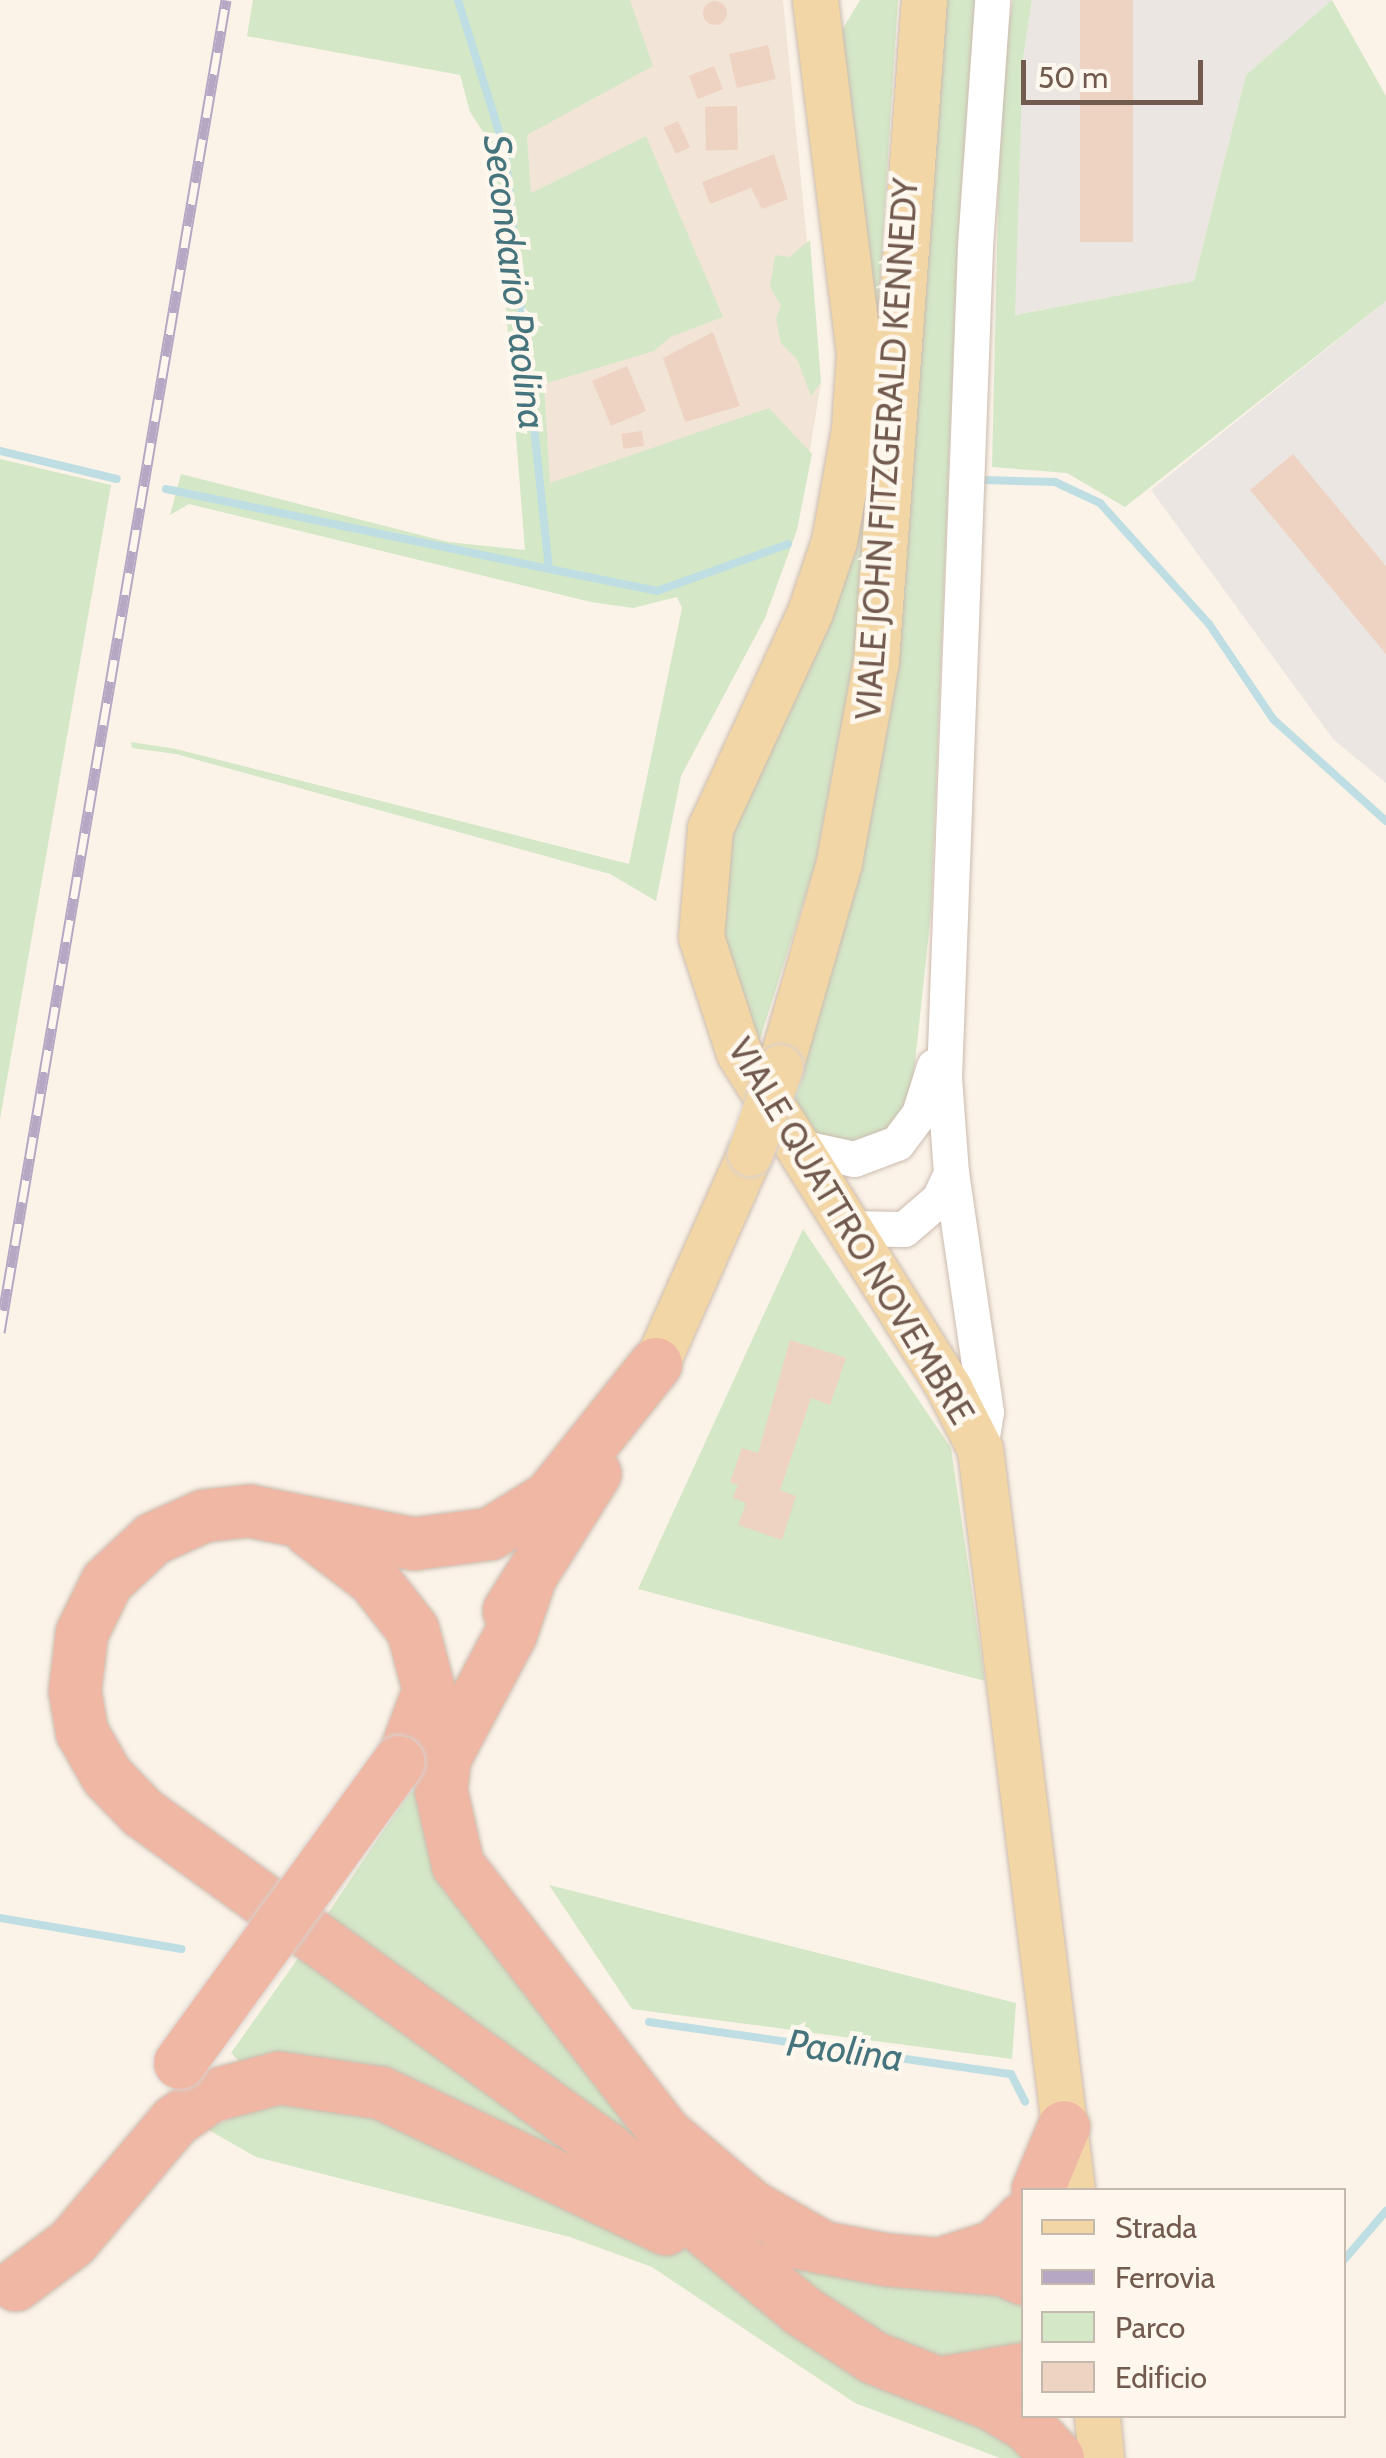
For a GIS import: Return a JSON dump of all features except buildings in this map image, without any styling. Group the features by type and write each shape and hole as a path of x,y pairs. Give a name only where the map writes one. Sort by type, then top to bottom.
{"highway":[{"path":"656,1364 550,1497 490,1534 414,1544 249,1511 204,1516 152,1539 125,1560 94,1601 82,1633 74,1691 82,1732 107,1776 143,1813 606,2148 801,2310"},
{"path":"8,2298 528,1584 656,1364"},
{"path":"293,1519 374,1580 413,1630 429,1690 402,1759"},
{"path":"528,1584 511,1634 445,1758 441,1790 458,1865 665,2133 751,2206 824,2248"},
{"path":"8,2298 72,2243 175,2121 211,2096 279,2078 347,2084 426,2112 642,2214 874,2358 941,2384 1028,2426 1058,2458"},
{"path":"1039,2188 1064,2127"},
{"path":"606,2148 752,2227 824,2248 947,2262 1021,2278"},
{"path":"947,2262 996,2246 1021,2221"},
{"path":"941,2384 1021,2370"}],"main road":[{"name":"VIALE QUATTRO NOVEMBRE","path":"815,0 858,354 847,476 810,612 726,783 702,876 701,937 719,1006 795,1146 937,1368 980,1449 1072,2188"},
{"name":"VIALE JOHN FITZGERALD KENNEDY","path":"656,1364 750,1153 780,1067 840,862 876,661 924,0"},
{"path":"1097,2418 1101,2458"}],"street":[{"path":"980,1449 986,1412 951,1173 945,1032 976,228 992,0"},
{"path":"795,1146 854,1159 897,1143 919,1114 945,1032"},
{"path":"847,1228 904,1229 938,1199 951,1173"},
{"path":"937,1368 964,1267"}],"shaded area":[{"path":"467,0 783,0 821,382 797,530 553,535 527,135"},
{"path":"1032,0 1332,0 1246,75 1194,281 1014,315 1023,58"},
{"path":"1386,301 1386,783 1333,739 1151,490"}],"green space":[{"path":"253,0 630,0 653,66 527,135 531,193 646,136 723,317 670,337 654,351 544,384 550,483 769,408 812,454 797,530 765,618 681,776 656,901 610,874 176,754 132,748 131,742 176,749 629,864 682,608 677,597 633,608 591,602 189,504 170,515 181,474 448,542 525,550 498,207 487,138 470,112 460,75 247,36"},
{"path":"860,0 898,0 857,641 815,866 759,1042 739,1010 723,962 724,848 837,583 839,35"},
{"path":"940,0 975,0 958,238 931,913 911,1100 873,1145 817,1138 792,1099 841,938 884,740 900,627"},
{"path":"1013,0 1032,0 1023,58 1015,315 1194,281 1246,75 1332,0 1386,96 1386,301 1125,507 1067,473 992,467 1001,75"},
{"path":"810,240 821,382 811,396 797,359 781,343 776,318 781,306 770,287 775,255 789,257"},
{"path":"0,459 111,485 0,1119"},
{"path":"803,1229 951,1448 985,1681 638,1589"},
{"path":"426,1767 663,2160 322,1922"},
{"path":"549,1885 1016,2003 1012,2059 632,2009"},
{"path":"308,1944 642,2193 241,2063 231,2053"},
{"path":"336,2097 684,2242 1041,2458 1000,2458 855,2403 652,2267 570,2237 256,2157 207,2129 270,2101"},
{"path":"773,2260 1021,2292 1021,2356 934,2360 881,2337"}],"waterway":[{"name":"Secondario Paolina","path":"458,0 505,151 549,569 657,591 788,544"},
{"path":"0,451 117,479"},
{"name":"Secondario Paolina","path":"983,480 1055,482 1100,503 1209,624 1273,719 1386,821"},
{"name":"Secondario Paolina","path":"166,489 549,569"},
{"name":"Paolina","path":"0,1918 181,1949"},
{"name":"Paolina","path":"649,2022 1011,2074 1025,2102"},
{"name":"Paolina","path":"1346,2258 1386,2211"}],"railway":[{"path":"0,1332 226,0"}]}
